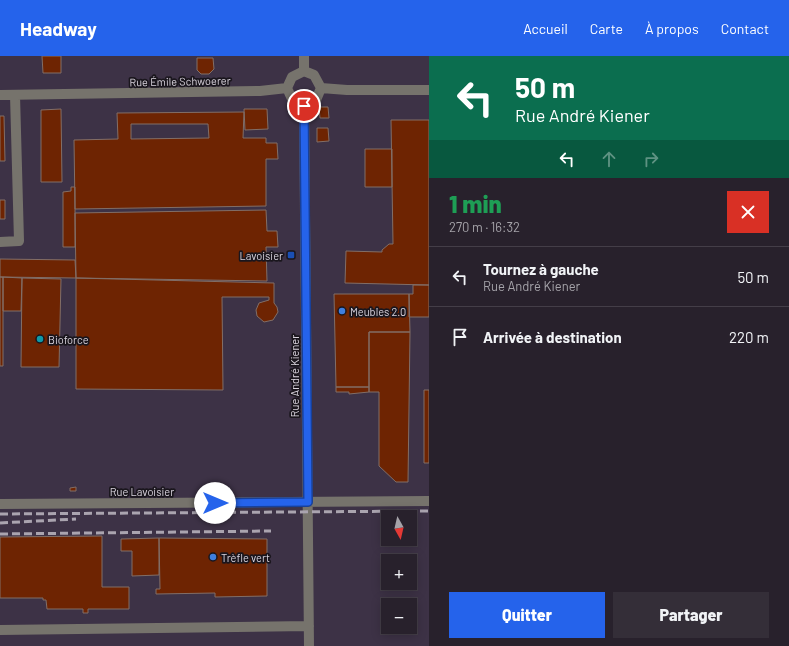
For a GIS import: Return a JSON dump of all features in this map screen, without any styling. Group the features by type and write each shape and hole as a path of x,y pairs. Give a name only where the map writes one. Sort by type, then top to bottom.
{"street":[{"path":"304,56 304,71"},
{"path":"304,71 314,75 321,88 316,100 304,106 292,99 287,88 292,77 304,71"},
{"name":"Rue Émile Schwoerer","path":"0,94 74,95 260,91 287,88"},
{"path":"321,88 347,90 429,90"},
{"path":"0,242 19,241 15,95"},
{"name":"Rue André Kiener","path":"304,106 309,646"},
{"name":"Rue Lavoisier","path":"0,504 429,501"},
{"path":"0,630 309,626"}],"shaded area":[{"path":"0,56 429,56 429,646 0,646"}],"building":[{"path":"42,56 61,56 61,73 43,73"},
{"path":"197,58 213,58 214,69 209,74 201,74 197,70"},
{"path":"319,107 328,107 329,118 320,118"},
{"path":"61,109 62,182 41,182 41,110"},
{"path":"244,109 267,109 268,129 245,130"},
{"path":"244,112 243,138 266,138 266,143 277,143 278,159 266,159 266,206 75,209 74,140 118,139 117,113","holes":["131,124 208,124 209,138 131,139"]},
{"path":"0,116 4,116 5,161 0,161"},
{"path":"391,120 429,120 429,285 345,283 346,251 382,252 382,250 389,244 393,244"},
{"path":"317,128 328,128 329,141 317,142"},
{"path":"365,149 392,149 392,187 365,187"},
{"path":"71,187 75,187 75,247 63,247 63,192 71,191"},
{"path":"0,200 5,200 5,219 0,219"},
{"path":"266,210 267,231 277,231 278,247 266,247 267,281 76,278 75,213"},
{"path":"0,259 75,260 76,278 0,277"},
{"path":"0,277 3,277 3,366 0,366"},
{"path":"3,277 22,278 21,311 3,311"},
{"name":"Bioforce","path":"22,278 61,279 59,367 21,367"},
{"path":"76,278 274,283 274,303 278,312 273,320 264,322 257,316 256,310 259,303 269,300 269,297 222,297 223,390 76,389"},
{"path":"413,285 429,285 429,317 409,317 409,294 413,294"},
{"path":"334,294 409,294 410,332 369,332 369,387 336,387"},
{"path":"369,332 410,332 408,482 396,482 379,466 379,392 369,392"},
{"path":"336,387 369,387 369,392 349,394 349,392 336,392"},
{"path":"424,390 429,390 429,463 424,463"},
{"path":"76,487 76,491 70,491 70,488"},
{"path":"102,536 102,587 129,587 129,609 88,609 88,613 83,613 83,609 47,609 46,600 43,600 43,598 0,598 0,537"},
{"path":"159,538 159,575 132,576 132,551 121,551 121,539"},
{"name":"Trèfle vert","path":"159,538 267,539 267,596 215,597 215,593 156,594 156,589 160,589"}],"railway":[{"path":"0,514 429,511"},
{"path":"0,523 76,519"},
{"path":"0,534 271,531"}],"place":[{"name":"Lavoisier","path":"291,255"},
{"name":"Meubles 2.0","path":"342,311"},
{"name":"Bioforce","path":"40,339"},
{"name":"Trèfle vert","path":"213,557"}],"route":[{"path":"215,503 308,502 304,106"}]}
